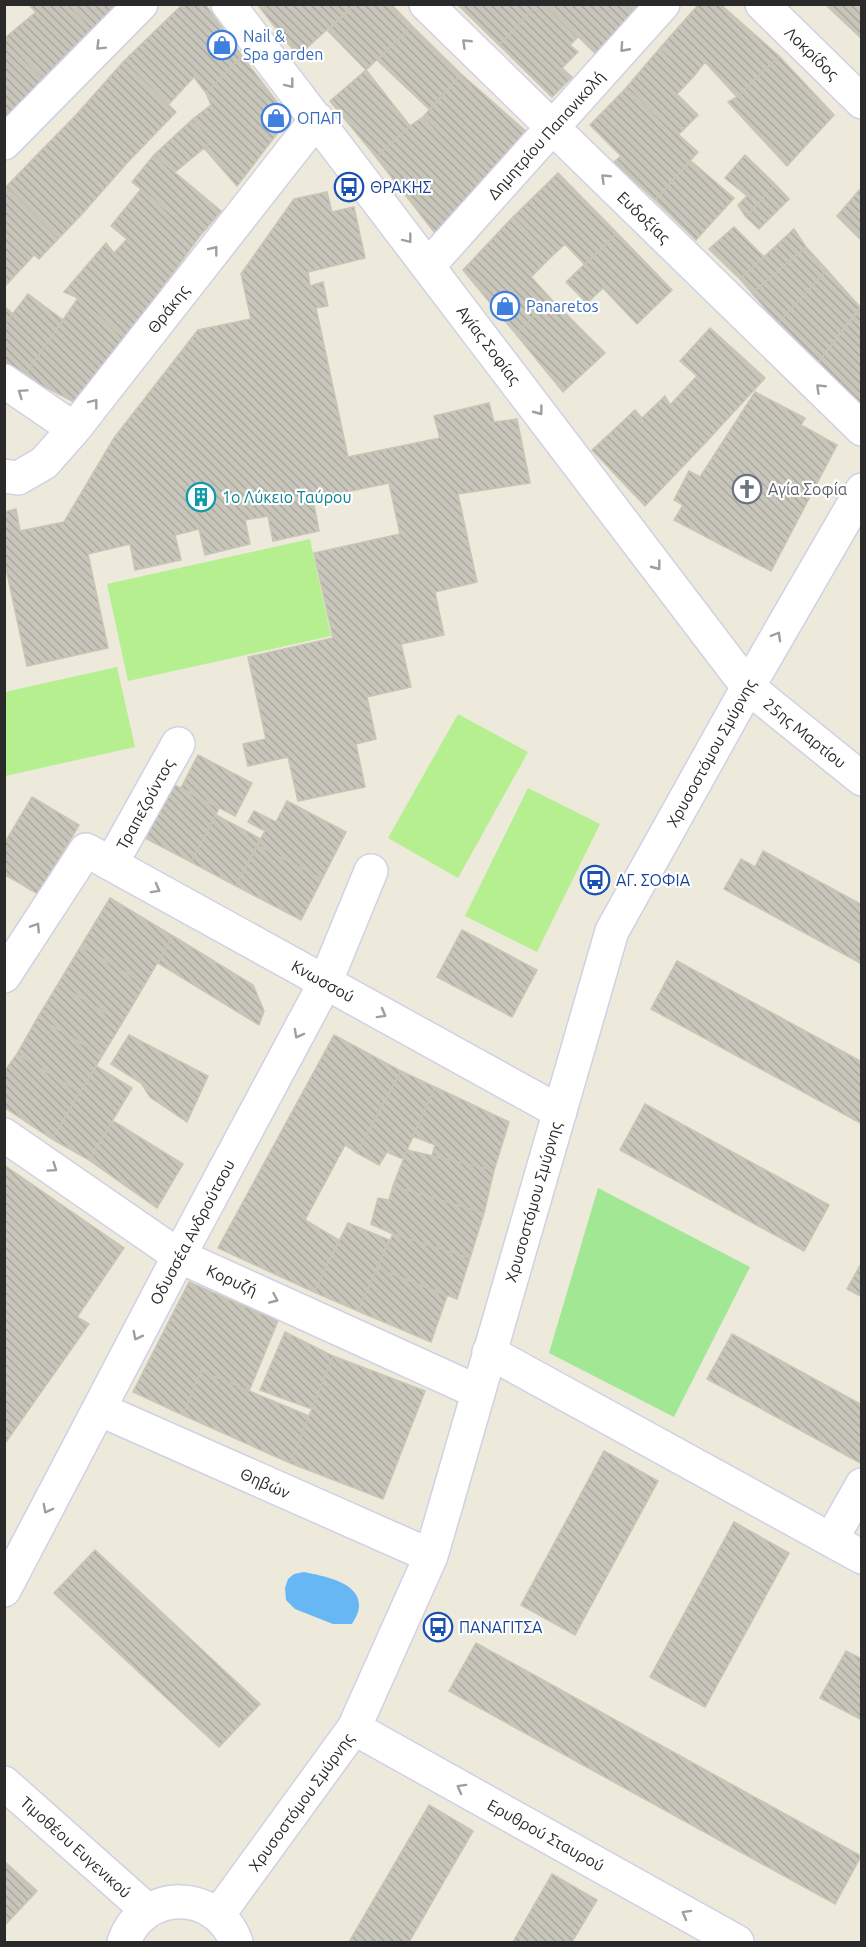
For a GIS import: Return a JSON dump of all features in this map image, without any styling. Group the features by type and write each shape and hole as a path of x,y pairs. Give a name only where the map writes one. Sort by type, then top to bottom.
{"street":[{"path":"4,143 141,4"},
{"name":"Αγίας Σοφίας","path":"228,4 429,265 748,687"},
{"name":"Ευδοξίας","path":"426,4 861,429"},
{"name":"Δημητρίου Παπανικολή","path":"429,265 663,4"},
{"name":"Λοκρίδος","path":"762,4 861,102"},
{"name":"Θράκης","path":"4,476 18,478 44,463 74,429 317,119"},
{"path":"4,381 74,429"},
{"name":"Χρυσοστόμου Σμύρνης","path":"218,1915 354,1728 430,1556 612,931 861,490"},
{"name":"25ης Μαρτίου","path":"748,687 861,779"},
{"name":"Τραπεζούντος","path":"4,976 99,857 178,744"},
{"name":"Κνωσσού","path":"99,857 560,1112"},
{"name":"Οδυσσέα Ανδρούτσου","path":"4,1590 325,983 370,871"},
{"name":"Κορυζή","path":"4,1135 179,1256 478,1392"},
{"path":"489,1352 861,1557"},
{"name":"Θηβών","path":"99,1409 430,1556"},
{"path":"831,1540 861,1485"},
{"name":"Ερυθρού Σταυρού","path":"354,1728 737,1942"},
{"name":"Τιμοθέου Ευγενικού","path":"4,1783 148,1911"},
{"path":"124,1942 134,1924 148,1911 165,1904 183,1901 202,1905 218,1915 232,1931 236,1942"}],"green space":[{"path":"310,539 331,636 128,681 107,584"},
{"path":"117,667 135,747 5,776 5,692"},
{"path":"458,714 528,752 458,878 388,838"},
{"path":"528,788 600,824 537,952 465,916"},
{"path":"598,1188 750,1267 674,1417 549,1353"}],"water":[{"path":"304,1572 339,1582 354,1591 359,1606 352,1624 333,1624 295,1609 286,1600 285,1588 288,1579 294,1574"}],"building":[{"path":"28,4 69,4 90,30 42,79 6,37 36,12"},
{"path":"69,4 120,4 90,30"},
{"path":"183,4 205,4 242,56 206,93 194,77 168,105 123,62"},
{"path":"257,4 355,4 298,56"},
{"path":"355,4 391,4 412,26 366,70 328,31"},
{"path":"457,4 538,4 499,45"},
{"path":"538,4 544,4 578,37 570,45 578,52 562,68 572,77 552,97 499,45"},
{"path":"544,4 625,4 635,14 596,54"},
{"path":"625,4 644,4 635,14"},
{"path":"699,4 720,4 779,56 737,97 705,62 694,76 660,48"},
{"path":"825,4 862,4 862,39"},
{"path":"412,26 461,74 430,110 377,60"},
{"path":"4,36 42,79 4,121"},
{"path":"660,48 694,76 677,94 698,115 678,135 626,88"},
{"path":"242,56 289,118 237,186 204,148 210,143 193,119 211,105 206,93"},
{"path":"779,56 834,115 787,166 728,102 737,97"},
{"path":"123,62 176,112 126,164 76,115"},
{"path":"366,70 410,126 376,157 330,101"},
{"path":"461,74 528,133 482,184 423,117"},
{"path":"626,88 698,152 655,200 614,162 621,156 590,125"},
{"path":"76,115 126,164 83,213 30,162"},
{"path":"423,117 482,184 438,237 376,157"},
{"path":"193,119 210,143 175,172 154,155"},
{"path":"154,155 221,211 199,237 132,182"},
{"path":"745,155 775,184 746,217 738,205 747,196 725,178"},
{"path":"691,161 734,198 696,240 655,200"},
{"path":"30,162 83,213 59,238 6,187"},
{"path":"558,173 617,233 585,265 565,244 551,257 513,217"},
{"path":"775,184 789,199 759,229 746,217"},
{"path":"6,187 59,238 39,259 4,227"},
{"path":"862,187 862,241 837,216"},
{"path":"141,189 199,237 125,339 78,298 64,292 106,243 114,253 127,239 111,226"},
{"name":"1ο Λύκειο Ταύρου","path":"327,192 332,212 354,207 365,258 308,272 310,286 323,282 328,306 316,308 348,457 440,438 434,416 489,403 494,422 517,419 530,483 458,494 477,582 435,592 444,635 401,644 411,687 367,697 376,739 356,744 365,787 298,801 288,757 248,766 243,744 266,739 248,657 333,638 314,553 400,534 389,483 313,499 319,531 273,541 268,516 245,520 250,544 205,555 199,529 175,535 181,560 135,570 130,544 88,554 108,648 27,666 7,573 4,573 4,512 16,509 20,531 64,522 114,438 198,330 251,319 241,274 294,199"},
{"path":"513,217 551,257 531,277 551,299 516,334 463,270"},
{"path":"4,227 34,255 4,287"},
{"path":"734,227 764,257 740,279 709,249"},
{"path":"794,229 806,247 752,293 740,279"},
{"path":"617,233 672,290 637,324 603,288 587,303 566,282"},
{"path":"806,247 827,270 778,323 752,293"},
{"path":"827,270 860,307 817,364 778,323"},
{"path":"28,294 63,320 24,376 4,365 4,325"},
{"path":"78,298 125,339 76,403 24,376"},
{"path":"551,299 605,353 563,392 516,334"},
{"path":"4,306 13,314 4,325"},
{"path":"862,306 862,408 817,364"},
{"path":"710,328 765,378 708,440 670,405 697,376 680,361"},
{"name":"Αγία Σοφία","path":"755,392 805,418 801,425 837,445 771,571 674,520 683,505 674,500 689,471 700,477"},
{"path":"665,396 670,405 708,440 645,506 592,450 635,410 642,418"},
{"path":"198,755 252,783 235,816 181,788"},
{"path":"167,781 219,808 191,862 139,835"},
{"path":"32,797 79,825 38,894 4,874 4,844"},
{"path":"287,801 346,832 322,879 257,845 265,831 248,822 254,811 276,822"},
{"path":"216,815 261,839 236,886 191,862"},
{"path":"257,845 322,879 301,920 236,886"},
{"path":"763,851 862,905 862,964 724,889 741,859 755,867"},
{"path":"110,898 173,936 145,984 81,946"},
{"path":"462,930 537,970 512,1017 437,977"},
{"path":"173,936 253,985 264,1011 259,1025 158,963"},
{"path":"81,946 145,984 122,1023 58,984"},
{"path":"677,961 862,1062 862,1124 651,1009"},
{"path":"58,984 122,1023 102,1056 38,1017"},
{"path":"38,1017 102,1056 80,1092 17,1054"},
{"path":"129,1035 208,1076 187,1122 150,1097 141,1083 111,1064"},
{"path":"334,1035 401,1071 357,1153 345,1145 305,1220 339,1240 314,1292 218,1248"},
{"path":"17,1054 80,1092 52,1139 4,1107 4,1072"},
{"path":"96,1066 132,1088 89,1160 52,1139"},
{"path":"401,1071 435,1087 403,1159 387,1152 379,1165 357,1153"},
{"path":"435,1087 509,1122 494,1170 432,1156 435,1145 413,1136"},
{"path":"645,1104 829,1205 804,1251 620,1150"},
{"path":"113,1121 183,1164 157,1208 89,1160"},
{"path":"407,1150 494,1170 484,1213 393,1186"},
{"path":"4,1165 124,1248 77,1317 89,1324 4,1445"},
{"path":"393,1186 484,1213 470,1258 393,1234 371,1224 378,1198 389,1200"},
{"path":"348,1223 389,1240 358,1311 314,1292"},
{"path":"393,1234 470,1258 457,1299 377,1268"},
{"path":"862,1262 862,1297 847,1289"},
{"path":"377,1268 447,1296 431,1342 358,1311"},
{"path":"189,1282 278,1321 249,1391 201,1371 183,1415 133,1392"},
{"path":"285,1332 333,1356 312,1409 260,1390"},
{"path":"732,1334 862,1405 862,1464 707,1379"},
{"path":"333,1356 425,1391 383,1499 290,1463"},
{"path":"201,1371 309,1416 290,1463 183,1415"},
{"path":"604,1451 658,1481 575,1635 521,1605"},
{"path":"734,1522 789,1553 705,1707 650,1677"},
{"path":"95,1550 260,1704 219,1747 54,1593"},
{"path":"476,1643 861,1856 835,1904 449,1691"},
{"path":"846,1651 862,1659 862,1720 820,1698"},
{"path":"429,1805 473,1831 409,1942 349,1942"},
{"path":"4,1861 37,1891 4,1926"},
{"path":"552,1874 597,1900 572,1942 513,1942"}],"place":[{"name":"Nail & Spa garden","path":"222,45"},
{"name":"ΟΠΑΠ","path":"276,118"},
{"name":"ΘΡΑΚΗΣ","path":"349,187"},
{"name":"Panaretos","path":"505,306"},
{"name":"Αγία Σοφία","path":"747,489"},
{"name":"1ο Λύκειο Ταύρου","path":"201,497"},
{"name":"ΑΓ. ΣΟΦΙΑ","path":"595,880"},
{"name":"ΠΑΝΑΓΙΤΣΑ","path":"438,1627"}]}
